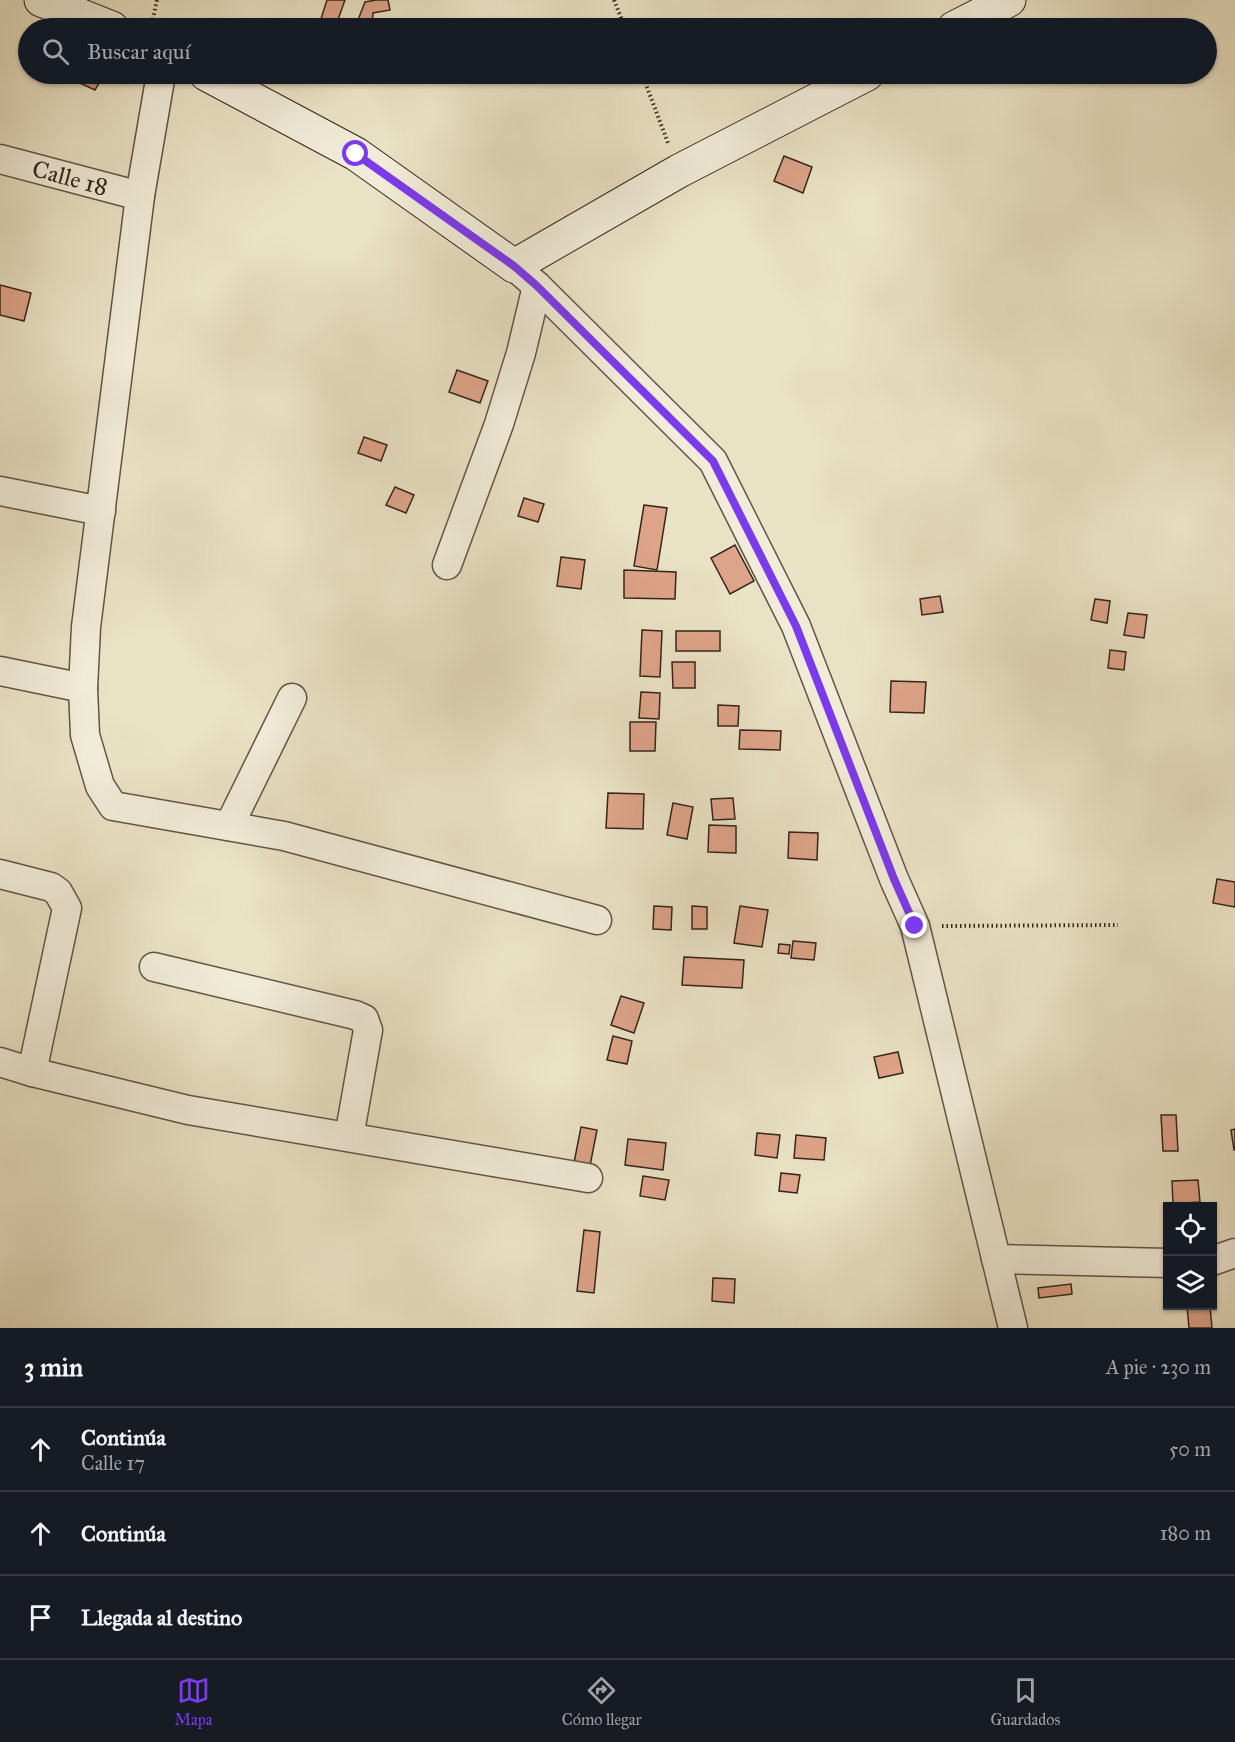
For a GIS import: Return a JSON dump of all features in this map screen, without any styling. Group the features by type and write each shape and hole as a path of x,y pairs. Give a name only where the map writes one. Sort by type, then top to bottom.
{"street":[{"path":"40,0 86,18"},
{"path":"974,18 1009,0"},
{"path":"159,84 140,196 86,627 85,735 100,786 113,806 284,836 597,920"},
{"path":"226,84 356,154 525,276 713,461 796,626 890,868 915,926 1014,1328"},
{"path":"525,276 679,171 848,84"},
{"name":"Calle 18","path":"0,159 140,196"},
{"path":"447,565 499,424 521,353 525,276"},
{"path":"0,491 100,511"},
{"path":"0,671 84,688"},
{"path":"230,826 292,698"},
{"path":"0,874 51,887 58,892 67,908 32,1072"},
{"path":"154,967 356,1015 364,1019 368,1030 349,1137"},
{"path":"0,1062 188,1110 588,1178"},
{"path":"1217,1259 1235,1253"},
{"path":"996,1259 1163,1263"}],"path":[{"path":"153,18 157,0"},
{"path":"614,0 621,18"},
{"path":"646,84 679,171"},
{"path":"915,926 1118,925"}],"building":[{"path":"327,0 345,0 339,18 321,18"},
{"path":"388,0 390,10 373,13 373,18 359,18 365,2"},
{"path":"82,84 98,84 95,90"},
{"path":"784,156 812,167 803,193 774,181"},
{"path":"0,285 31,293 24,321 0,315"},
{"path":"457,370 488,381 480,403 449,392"},
{"path":"364,437 387,445 381,461 358,453"},
{"path":"395,487 414,495 406,513 386,505"},
{"path":"524,498 544,504 538,522 518,516"},
{"path":"644,505 667,508 657,570 634,566"},
{"path":"735,545 754,581 730,594 711,558"},
{"path":"561,557 585,560 581,589 557,586"},
{"path":"624,570 676,572 675,599 624,598"},
{"path":"940,596 943,612 922,615 920,599"},
{"path":"1095,599 1110,601 1107,623 1091,620"},
{"path":"1128,613 1147,615 1144,638 1124,635"},
{"path":"642,630 662,631 660,677 640,676"},
{"path":"676,631 720,631 720,651 676,651"},
{"path":"1110,650 1126,652 1124,670 1108,668"},
{"path":"672,662 695,662 695,688 673,688"},
{"path":"891,681 926,682 924,713 890,712"},
{"path":"641,692 660,693 659,719 639,718"},
{"path":"718,705 739,706 738,726 718,726"},
{"path":"630,722 656,722 655,751 630,751"},
{"path":"740,730 781,731 780,750 739,749"},
{"path":"608,793 644,794 643,829 606,828"},
{"path":"733,798 735,819 713,820 711,799"},
{"path":"673,803 693,807 687,839 667,835"},
{"path":"709,825 736,826 736,853 708,852"},
{"path":"789,832 818,833 817,860 788,858"},
{"path":"1217,879 1235,882 1235,907 1213,903"},
{"path":"654,906 672,907 671,930 653,929"},
{"path":"692,906 707,907 707,929 692,929"},
{"path":"740,906 768,910 762,947 734,943"},
{"path":"793,941 816,943 814,960 791,958"},
{"path":"779,944 790,945 789,954 778,953"},
{"path":"684,957 744,960 742,988 682,985"},
{"path":"621,996 644,1003 634,1033 611,1025"},
{"path":"613,1036 632,1041 627,1064 607,1060"},
{"path":"898,1052 903,1073 879,1078 874,1057"},
{"path":"1161,1115 1176,1115 1178,1151 1163,1151"},
{"path":"581,1127 597,1130 589,1171 573,1168"},
{"path":"1235,1129 1235,1150 1234,1150 1231,1130"},
{"path":"757,1133 780,1135 777,1158 755,1155"},
{"path":"796,1135 826,1138 824,1160 794,1158"},
{"path":"628,1139 666,1143 663,1170 625,1165"},
{"path":"781,1173 800,1175 797,1193 779,1191"},
{"path":"643,1176 669,1180 665,1200 640,1196"},
{"path":"1198,1180 1200,1202 1173,1202 1172,1181"},
{"path":"584,1230 600,1232 594,1293 577,1291"},
{"path":"713,1278 735,1279 734,1303 712,1301"},
{"path":"1071,1284 1072,1294 1039,1298 1038,1288"},
{"path":"1187,1310 1210,1310 1212,1328 1189,1328"}],"route":[{"path":"356,154 514,266 537,286 713,461 796,626 894,879 915,926"}]}
